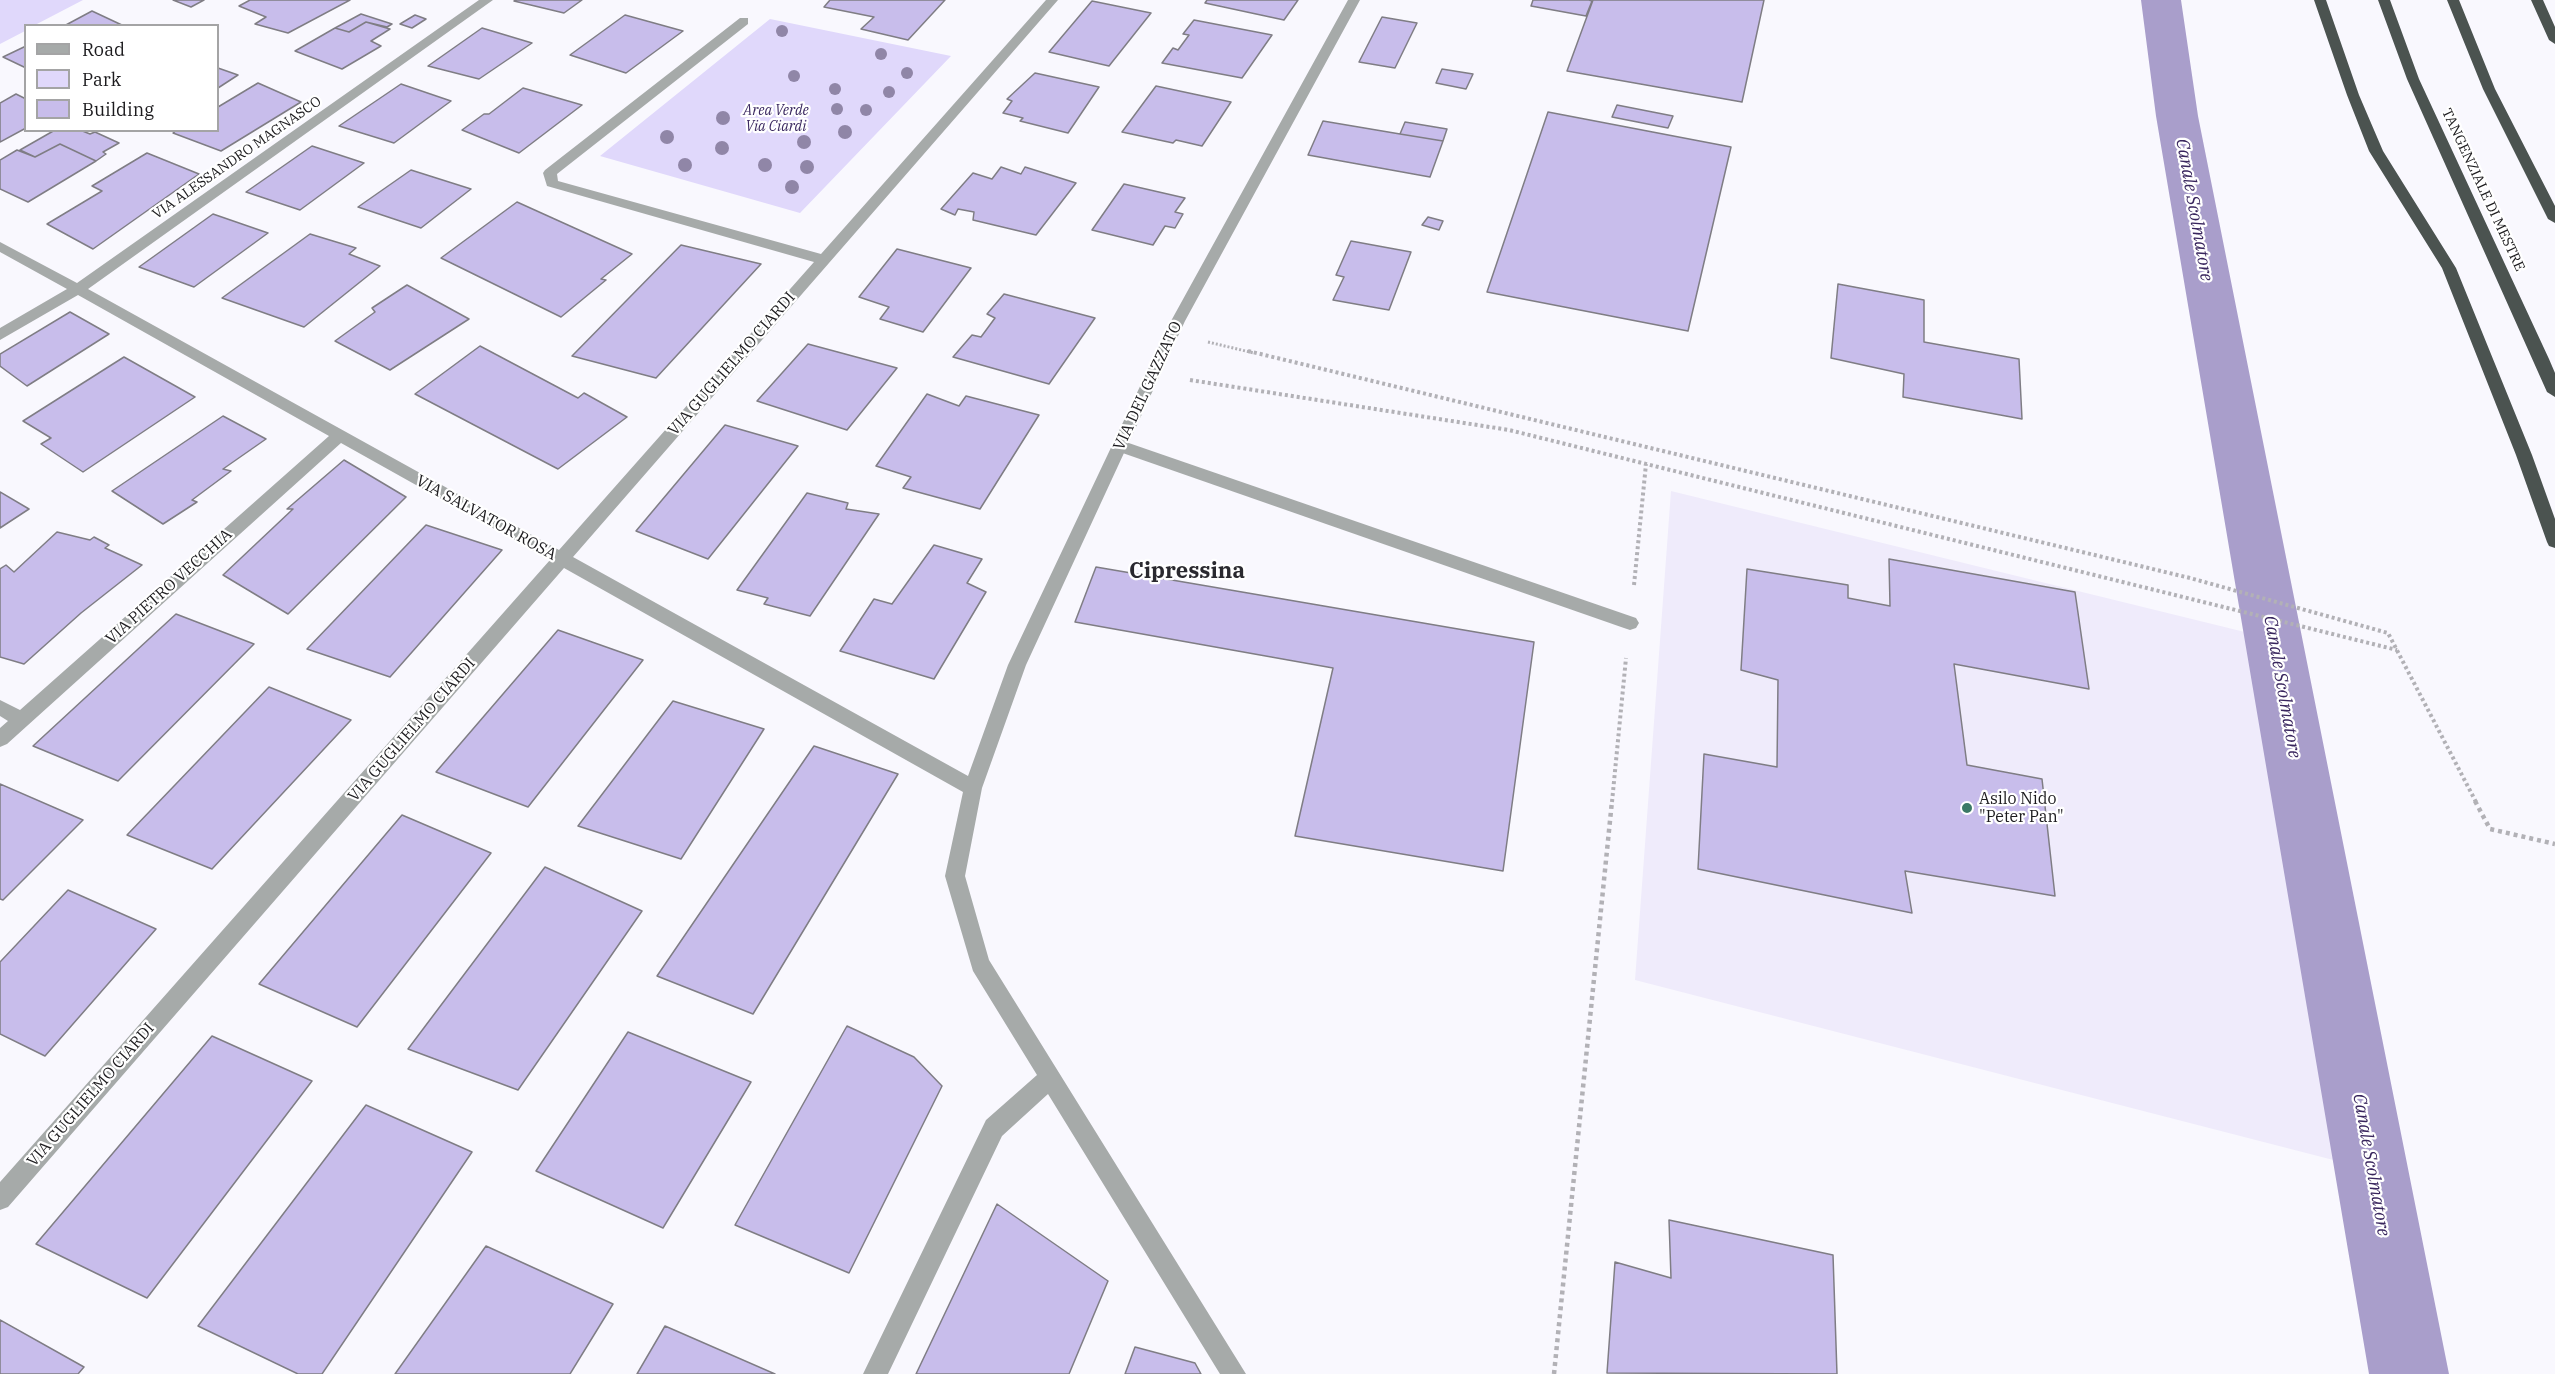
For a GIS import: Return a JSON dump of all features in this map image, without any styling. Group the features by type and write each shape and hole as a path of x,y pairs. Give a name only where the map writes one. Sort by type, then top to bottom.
{"highway":[{"path":"2320,0 2353,95 2376,152 2449,268 2524,455 2555,542"},
{"name":"TANGENZIALE DI MESTRE","path":"2384,0 2413,79 2555,392"},
{"path":"2453,0 2489,89 2555,219"},
{"path":"2537,0 2555,40"}],"street":[{"name":"VIA ALESSANDRO MAGNASCO","path":"0,335 76,290 488,0"},
{"name":"VIA GUGLIELMO CIARDI","path":"0,1199 1052,0"},
{"name":"VIA DEL GAZZATO","path":"1233,1374 980,964 955,876 973,788 1017,665 1172,334 1354,0"},
{"path":"744,21 550,173 552,183 824,260"},
{"name":"VIA SALVATOR ROSA","path":"0,246 973,788"},
{"name":"VIA PIETRO VECCHIA","path":"0,739 339,436"},
{"path":"1120,446 1630,623"},
{"path":"0,707 21,720"},
{"path":"875,1374 994,1128 1051,1077"}],"path":[{"path":"1172,334 2190,578 2388,633 2490,829 2555,844"},
{"path":"1154,372 1202,383 1509,430 2397,650"},
{"path":"1554,1374 1646,464"}],"shaded area":[{"name":"Asilo Nido \"Peter Pan\"","path":"1671,491 2257,635 2345,1163 1635,980"}],"green space":[{"path":"0,0 83,0 37,24 24,24 24,32 0,44"},
{"name":"Area Verde Via Ciardi","path":"770,19 951,56 800,213 600,156"}],"building":[{"path":"173,0 204,0 191,7"},
{"path":"250,0 350,0 288,33 255,24 266,17 239,6"},
{"path":"515,0 582,0 564,13 514,1"},
{"path":"830,0 945,0 908,40 861,29 874,17 824,7"},
{"path":"1207,0 1298,0 1284,20 1205,3"},
{"path":"1533,0 1592,1 1586,16 1531,6"},
{"path":"1593,0 1764,0 1742,102 1567,71"},
{"path":"1092,1 1151,13 1109,66 1049,52"},
{"path":"92,11 120,24 68,24"},
{"path":"361,14 392,24 387,27 366,22 349,32 335,28"},
{"path":"415,15 426,19 412,28 400,24"},
{"path":"625,15 683,31 626,73 570,55"},
{"path":"1382,17 1417,23 1395,68 1359,62"},
{"path":"1194,20 1272,35 1242,78 1162,63 1173,48 1178,50 1189,35 1183,34"},
{"path":"366,22 390,29 371,41 381,46 342,69 295,51 335,28 349,32"},
{"path":"482,28 532,43 479,79 428,66"},
{"path":"24,47 24,67 3,57"},
{"path":"219,68 238,75 219,87"},
{"path":"1442,69 1473,74 1466,89 1436,83"},
{"path":"1035,73 1099,87 1068,133 1020,121 1023,118 1003,113 1012,101 1007,99"},
{"path":"258,83 301,102 221,151 173,133 219,132 219,106"},
{"path":"401,84 451,101 394,143 339,126"},
{"path":"1156,86 1231,102 1202,146 1176,140 1173,143 1122,132"},
{"path":"523,88 582,105 519,153 462,130 484,114 489,114"},
{"path":"16,94 24,98 24,129 0,142 0,103"},
{"path":"1617,105 1673,116 1668,128 1612,117"},
{"path":"1548,112 1731,147 1688,331 1487,292"},
{"path":"1323,121 1443,141 1430,177 1308,155"},
{"path":"1405,122 1447,129 1443,141 1400,134"},
{"path":"52,132 90,134 95,132 119,143 103,152 106,154 96,161 60,144 35,157 20,150"},
{"path":"60,144 96,161 28,202 0,189 0,160 17,150 35,157"},
{"path":"312,146 364,163 300,210 246,192"},
{"path":"147,153 199,174 93,249 47,224 102,191 92,186"},
{"path":"1001,167 1021,174 1025,167 1076,183 1036,235 973,220 974,212 958,209 955,215 941,209 973,173 992,179"},
{"path":"411,170 471,189 421,228 358,207"},
{"path":"1124,184 1185,198 1175,212 1183,214 1175,228 1165,226 1153,245 1092,230"},
{"path":"517,202 632,254 601,279 606,280 561,317 441,258"},
{"path":"213,214 268,233 194,287 139,267"},
{"path":"1428,217 1443,221 1439,230 1422,225"},
{"path":"310,234 356,248 349,254 380,266 304,327 222,298"},
{"path":"1351,241 1411,252 1389,310 1333,300 1344,277 1336,275"},
{"path":"681,245 761,264 656,378 572,356"},
{"path":"897,249 971,268 923,332 880,319 889,307 859,297"},
{"path":"1838,284 1924,300 1924,342 2019,359 2022,419 1903,397 1904,374 1831,358"},
{"path":"407,285 469,319 390,370 335,341 375,312 372,308"},
{"path":"1004,294 1095,318 1049,384 953,357 972,335 981,337 995,318 987,314"},
{"path":"70,312 109,334 27,386 0,366 0,354"},
{"path":"808,344 897,368 847,430 757,401"},
{"path":"480,346 578,398 584,393 627,417 558,469 415,394"},
{"path":"124,357 195,397 83,472 41,444 51,438 23,421"},
{"path":"927,394 959,406 966,396 1039,415 980,509 903,488 911,477 876,466"},
{"path":"223,416 266,439 223,469 231,471 192,500 197,502 163,524 112,491"},
{"path":"725,425 798,446 708,559 636,531"},
{"path":"344,460 406,497 288,614 223,575 293,509 287,509"},
{"path":"0,492 29,509 0,528"},
{"path":"807,493 848,503 846,509 879,514 810,616 764,604 768,598 737,590"},
{"path":"426,525 502,550 390,677 307,649"},
{"path":"57,532 90,540 94,537 109,545 105,548 142,565 81,613 24,664 0,657 0,569 6,565 14,572"},
{"path":"934,545 982,559 967,583 986,592 934,679 840,651 874,599 892,604"},
{"path":"1889,559 2075,592 2089,689 1954,664 1967,765 2042,779 2055,896 1905,871 1912,913 1698,869 1704,754 1777,767 1778,680 1741,670 1747,569 1848,585 1848,598 1890,606"},
{"path":"1096,567 1534,642 1503,871 1295,836 1333,668 1075,622"},
{"path":"176,614 254,644 118,781 33,746"},
{"path":"558,630 643,660 528,807 436,772"},
{"path":"269,687 351,720 212,869 127,835"},
{"path":"673,701 764,729 681,859 578,826"},
{"path":"814,746 898,774 753,1014 657,976"},
{"path":"0,784 83,820 3,900 0,899"},
{"path":"402,815 491,853 357,1027 259,984"},
{"path":"545,867 642,911 518,1090 408,1049"},
{"path":"68,890 156,929 45,1056 0,1034 0,962"},
{"path":"847,1026 914,1057 942,1086 849,1273 735,1225"},
{"path":"628,1032 751,1082 663,1228 536,1171"},
{"path":"212,1036 312,1081 147,1298 36,1244"},
{"path":"366,1105 472,1152 322,1374 298,1374 198,1326"},
{"path":"997,1204 1108,1281 1069,1374 916,1374"},
{"path":"1669,1220 1833,1255 1837,1374 1607,1373 1615,1262 1671,1278"},
{"path":"486,1246 613,1304 570,1374 395,1374"},
{"path":"0,1320 84,1367 78,1374 0,1374"},
{"path":"665,1326 775,1374 637,1374"},
{"path":"1135,1347 1195,1363 1201,1374 1125,1374"}],"waterway":[{"name":"Canale Scolmatore","path":"2161,0 2177,116 2409,1374"}],"place":[{"name":"Asilo Nido \"Peter Pan\"","path":"1967,808"}],"district":[{"name":"Cipressina","path":"1187,572"}]}
